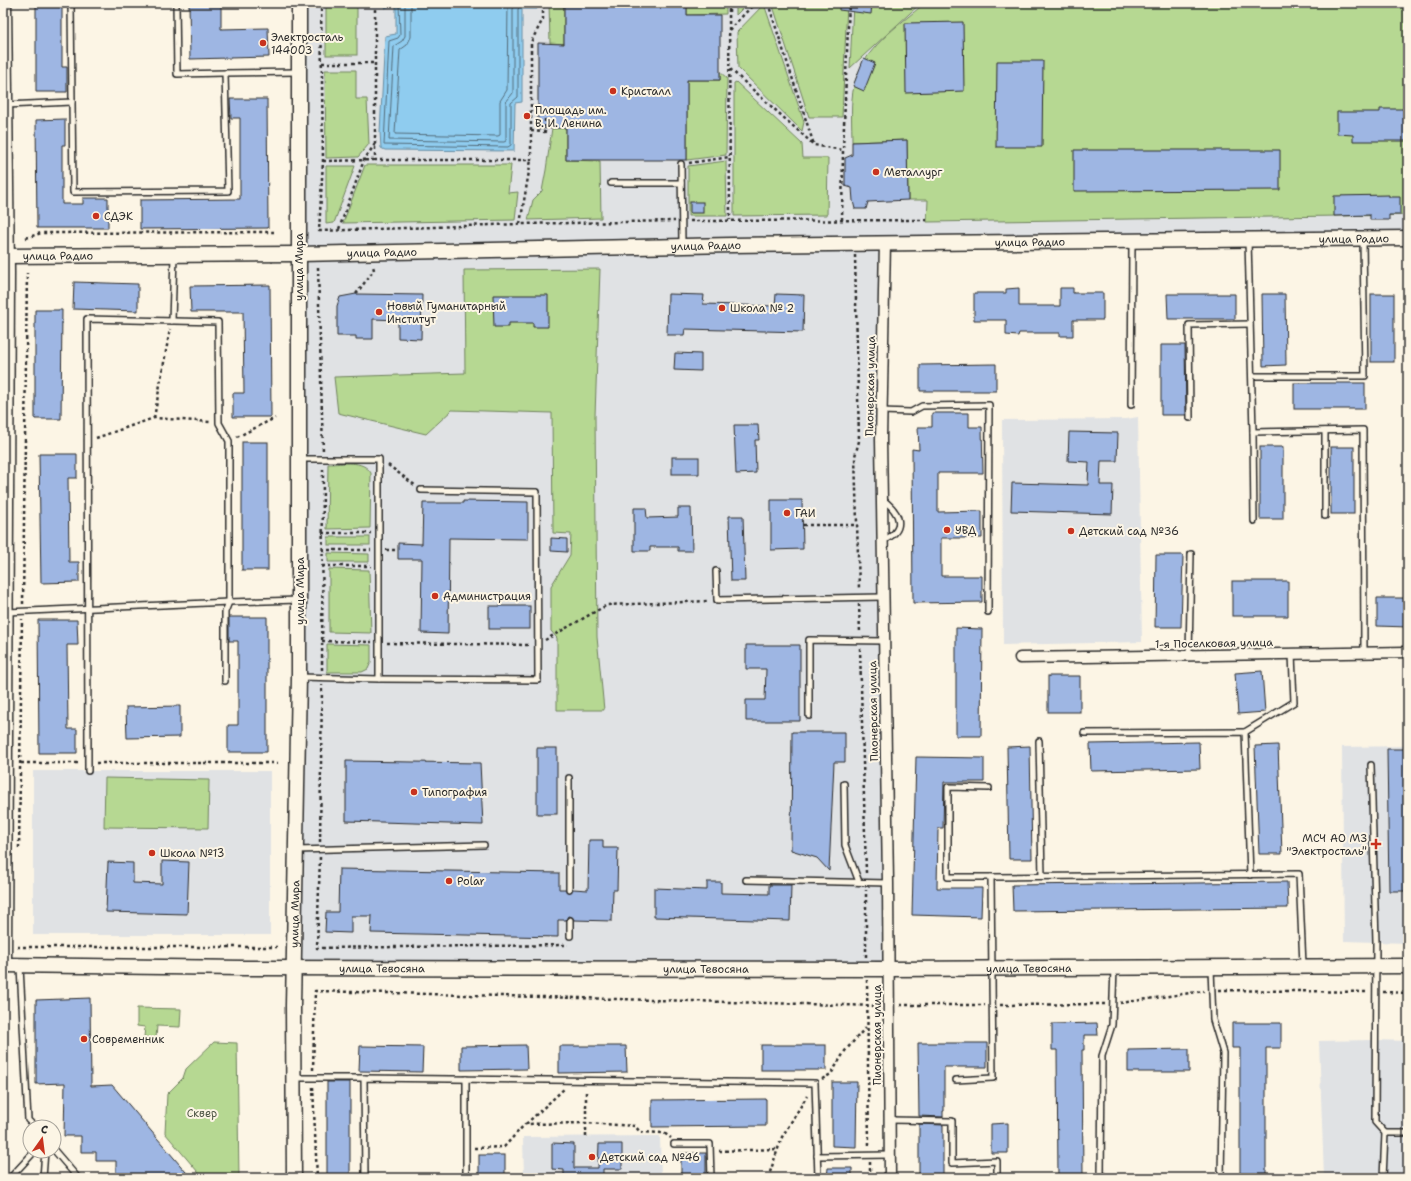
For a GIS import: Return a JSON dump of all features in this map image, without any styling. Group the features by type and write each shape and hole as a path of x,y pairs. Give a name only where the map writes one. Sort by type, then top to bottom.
{"main road":[{"path":"4,3 4,965"},
{"name":"улица Мира","path":"294,1178 293,1078 300,677 299,3"},
{"name":"улица Радио","path":"5,256 299,254 682,245 1248,238 1408,238"},
{"name":"улица Тевосяна","path":"4,965 295,968 889,969 1408,966"}],"street":[{"name":"Пионерская улица","path":"885,243 881,412 888,883 890,1178"},
{"name":"1-я Поселковая улица","path":"1020,658 1408,652"}],"lane":[{"path":"71,3 73,192 228,191 225,73"},
{"path":"176,3 177,74 299,72"},
{"path":"4,105 72,102"},
{"path":"681,164 682,245"},
{"path":"611,182 681,183"},
{"path":"1248,238 1254,521"},
{"path":"1252,376 1365,376 1363,238"},
{"path":"1131,405 1132,240"},
{"path":"172,321 174,255"},
{"path":"88,771 87,319 218,322 219,423 229,441 230,602 225,612 225,681"},
{"path":"1190,418 1189,325 1250,324"},
{"path":"881,412 911,412 922,406 989,405 988,612"},
{"path":"1253,432 1363,430 1364,652"},
{"path":"1325,431 1325,516"},
{"path":"299,459 379,459 379,679"},
{"path":"300,677 538,680 537,492 421,490"},
{"path":"882,498 895,510 898,518 898,528 895,534 882,541"},
{"path":"1189,655 1191,554"},
{"path":"716,571 717,600 883,597"},
{"path":"4,612 88,607 300,600"},
{"path":"809,716 810,640 884,641"},
{"path":"1084,733 1244,732 1294,702 1292,654"},
{"path":"1244,732 1250,875"},
{"path":"1039,742 1042,876"},
{"path":"1371,765 1376,966 1375,1122 1385,1133 1383,1178"},
{"path":"569,778 569,889"},
{"path":"844,784 845,844 859,882"},
{"path":"989,788 948,787 948,877 1299,874 1303,966"},
{"path":"297,850 484,845"},
{"path":"956,1080 993,1078 991,877"},
{"path":"746,880 888,883"},
{"path":"570,920 570,936"},
{"path":"20,965 28,1119"},
{"path":"1101,1178 1102,1056 1112,1026 1114,967"},
{"path":"1212,967 1211,990 1213,1020 1223,1052 1221,1178"},
{"path":"293,1078 815,1083 818,1178"},
{"path":"364,1078 365,1178"},
{"path":"466,1079 466,1178"},
{"path":"890,1120 952,1121 952,1163 997,1161 997,1178"},
{"path":"1385,1133 1408,1133"},
{"path":"674,1144 710,1144 711,1178"},
{"path":"817,1156 890,1155"},
{"path":"10,1178 28,1159"},
{"path":"44,1178 45,1159"},
{"path":"62,1159 78,1178"}],"path":[{"path":"321,3 323,161 319,231 520,224 730,220 927,220"},
{"path":"375,3 375,160"},
{"path":"520,224 531,160 531,42 543,19 543,3"},
{"path":"729,3 730,220"},
{"path":"729,30 755,3"},
{"path":"768,3 814,145"},
{"path":"842,220 842,150 849,3"},
{"path":"322,63 375,63"},
{"path":"729,69 814,145 842,150"},
{"path":"531,131 545,132 545,118"},
{"path":"339,230 364,160 375,143"},
{"path":"681,164 730,158"},
{"path":"323,161 531,160"},
{"path":"26,238 41,233 274,232"},
{"path":"855,255 859,441 855,456 866,882 870,1178"},
{"path":"356,294 374,270 373,265"},
{"path":"318,266 323,459 320,849 317,948 571,945"},
{"path":"154,418 172,321"},
{"path":"88,441 154,418 219,423"},
{"path":"229,441 276,418"},
{"path":"379,459 421,490"},
{"path":"803,525 857,525"},
{"path":"322,533 380,533"},
{"path":"322,550 380,550"},
{"path":"322,566 380,566"},
{"path":"322,641 537,645 606,605 717,600"},
{"path":"21,764 278,763"},
{"path":"17,947 277,947"},
{"path":"316,1178 313,1078 315,991 867,1006 1112,1004 1211,990 1408,993"},
{"path":"768,1178 782,1137 815,1083 831,1074 845,1051 867,1026"},
{"path":"466,1149 504,1147 525,1124 574,1080"},
{"path":"586,1081 586,1137"},
{"path":"525,1124 586,1123 635,1126 640,1132 664,1133 673,1139 674,1144"},
{"path":"710,1151 778,1149"}],"shaded area":[{"path":"299,3 1408,3 1408,238 885,243 889,969 295,969"},
{"name":"Детский сад №36","path":"1138,417 1142,642 1003,645 1002,420 1126,419"},
{"name":"МСЧ АО МЗ \"Электросталь\"","path":"1408,746 1408,943 1344,941 1342,747"},
{"name":"Школа №13","path":"33,771 270,771 270,935 33,935"},
{"path":"1319,1041 1408,1041 1408,1178 1324,1178"},
{"name":"Детский сад №46","path":"660,1136 661,1178 524,1178 523,1137"}],"green space":[{"path":"326,3 357,3 357,55 326,55"},
{"path":"549,3 564,3 564,44 550,43"},
{"path":"687,3 726,3 726,14 687,15"},
{"path":"736,3 748,3 736,15"},
{"path":"772,3 847,3 842,117 809,117"},
{"path":"853,3 921,3 850,68"},
{"name":"Металлург","path":"925,3 1408,3 1408,215 927,222 928,200 908,200 907,140 852,142 852,99 858,73 865,61 882,39"},
{"path":"764,4 804,122 802,131 738,68 737,32"},
{"path":"325,70 356,70 356,99 367,99 369,144 358,157 326,158"},
{"path":"720,72 727,78 726,155 687,160 687,80 720,80"},
{"path":"736,82 802,144 803,158 828,158 827,215 734,216 734,83"},
{"path":"566,101 566,160 600,161 601,218 528,220 533,200 542,191 552,128"},
{"path":"726,161 727,216 688,216 688,166"},
{"path":"365,165 511,165 508,193 518,192 515,220 343,223"},
{"path":"326,166 355,166 334,223 326,224"},
{"path":"600,269 595,416 597,637 604,710 557,710 557,638 551,631 551,586 570,555 571,534 553,533 552,413 452,410 426,434 338,413 334,377 465,373 464,270"},
{"path":"328,464 358,464 363,466 371,473 370,528 327,529"},
{"path":"328,537 370,537 370,545 328,545"},
{"path":"328,553 369,554 369,562 328,562"},
{"path":"329,569 369,570 371,633 329,632"},
{"path":"327,644 371,645 371,662 368,669 362,672 327,672"},
{"path":"105,778 209,780 208,828 104,827"},
{"path":"137,1008 181,1009 180,1027 157,1026 156,1038 144,1037 145,1027 137,1026"},
{"name":"Сквер","path":"214,1042 237,1043 239,1178 203,1178 165,1133 167,1094 183,1078 186,1069"}],"water":[{"path":"385,3 537,3 537,9 522,9 522,102 515,103 514,151 385,150 381,148 380,132 385,36 396,34 396,4 385,8"}],"building":[{"path":"36,3 62,3 62,67 67,67 67,92 36,92"},
{"path":"189,3 221,3 221,29 268,28 269,57 190,59"},
{"name":"Кристалл","path":"564,3 687,3 687,15 720,15 720,80 687,80 687,160 566,160 566,128 538,129 538,43 564,44"},
{"path":"839,3 872,3 871,14 839,10"},
{"path":"963,22 964,91 906,93 905,23"},
{"path":"864,58 875,63 864,91 853,86"},
{"path":"997,61 1043,61 1042,147 996,147"},
{"path":"230,99 267,99 268,228 140,229 140,200 240,199 240,118 231,118"},
{"path":"1380,109 1408,109 1408,141 1353,141 1353,135 1337,134 1337,112 1380,112"},
{"path":"65,119 65,145 62,145 62,204 83,204 83,198 108,198 108,228 37,228 36,120"},
{"name":"Металлург","path":"907,140 908,200 868,202 866,209 855,209 852,188 845,186 845,158 852,155 852,142"},
{"path":"1074,150 1280,150 1280,190 1074,191"},
{"path":"1389,195 1389,197 1400,197 1400,215 1389,215 1389,220 1370,220 1370,215 1334,216 1334,196"},
{"path":"690,202 703,202 703,213 690,213"},
{"path":"74,282 138,284 138,311 73,309"},
{"path":"270,285 271,417 233,417 233,393 244,393 243,312 191,312 190,286"},
{"path":"1019,288 1019,306 1060,306 1060,288 1073,288 1073,293 1103,293 1103,320 1073,320 1073,336 1060,336 1060,333 1019,333 1018,336 1006,335 1006,320 974,320 974,293 1006,293 1006,289"},
{"name":"Новый Гуманитарный Институт","path":"356,294 422,295 421,339 398,338 398,320 373,319 373,339 356,339 356,336 337,336 337,306 340,297"},
{"path":"668,294 704,295 703,304 775,306 776,294 804,295 803,332 685,329 684,335 667,335"},
{"path":"1167,294 1235,294 1235,319 1168,319"},
{"path":"1262,294 1285,294 1286,365 1263,366"},
{"path":"1371,294 1394,294 1394,362 1371,362"},
{"path":"493,295 548,295 548,327 533,327 533,323 509,323 509,327 494,327"},
{"path":"35,310 62,310 61,419 35,419"},
{"path":"1161,345 1185,345 1186,415 1161,415"},
{"path":"675,353 701,354 701,371 674,370"},
{"path":"996,364 996,391 920,391 920,365"},
{"path":"1294,383 1365,383 1365,409 1294,409"},
{"name":"УВД","path":"932,413 969,413 969,427 982,427 983,473 938,473 938,512 982,511 982,538 941,538 941,576 982,576 982,602 913,603 912,449 919,450 918,427 932,427"},
{"path":"734,425 758,425 759,440 755,440 756,473 736,474"},
{"path":"1069,432 1118,433 1117,461 1101,461 1100,485 1113,485 1112,514 1011,511 1012,483 1088,485 1089,462 1068,461"},
{"path":"242,442 268,442 268,570 242,570"},
{"path":"1260,447 1283,447 1283,519 1260,519"},
{"path":"1331,447 1354,447 1354,514 1331,514"},
{"path":"39,454 77,454 77,478 68,478 69,562 79,562 79,582 41,583"},
{"path":"672,457 699,457 699,474 672,474"},
{"name":"ГАИ","path":"771,500 802,500 803,549 771,550"},
{"name":"Администрация","path":"463,501 528,502 528,539 449,538 448,634 421,633 422,559 398,559 398,543 422,544 423,503 463,503"},
{"path":"634,508 646,508 647,518 678,517 678,508 691,508 692,551 678,551 678,547 650,547 650,551 634,551"},
{"path":"729,516 743,516 745,581 731,581"},
{"path":"551,538 567,539 567,552 551,551"},
{"path":"1156,555 1183,555 1181,627 1155,627"},
{"path":"1232,581 1288,581 1288,616 1232,616"},
{"path":"1377,598 1408,598 1408,627 1377,626"},
{"path":"489,606 530,606 530,629 489,629"},
{"path":"229,617 267,617 267,752 228,752 228,725 238,725 238,641 229,641"},
{"path":"38,620 77,620 78,645 67,645 68,729 77,729 77,753 39,753"},
{"path":"956,628 982,629 981,736 956,736"},
{"path":"746,645 800,645 800,721 746,721 746,700 765,700 766,669 746,669"},
{"path":"1262,671 1265,712 1238,714 1235,673"},
{"path":"1048,676 1080,676 1080,712 1048,712"},
{"path":"180,706 180,737 127,738 126,707"},
{"path":"792,732 845,732 845,762 834,762 829,871 817,858 791,850"},
{"path":"1199,742 1200,769 1091,771 1090,744"},
{"path":"1278,745 1282,854 1259,854 1255,746"},
{"path":"1030,746 1032,859 1009,859 1007,747"},
{"path":"537,748 557,748 557,814 537,814"},
{"path":"1387,749 1408,749 1408,891 1389,891"},
{"path":"916,757 984,758 984,782 944,782 943,828 938,828 937,888 982,888 981,917 912,915"},
{"name":"Типография","path":"346,761 480,763 483,825 346,821"},
{"name":"Polar","path":"589,840 603,840 603,848 618,848 617,890 613,890 612,921 574,920 572,917 568,916 566,920 558,920 558,937 371,933 372,916 351,916 351,933 325,932 326,912 338,912 339,869 559,873 559,889 565,889 569,893 573,889 588,890"},
{"path":"162,861 189,862 187,914 106,912 108,862 133,863 133,883 162,884"},
{"path":"707,882 721,882 721,893 769,894 769,885 791,885 790,921 654,917 654,888 707,890"},
{"path":"1287,882 1288,908 1013,911 1012,885"},
{"path":"90,998 91,1086 112,1085 191,1178 116,1178 116,1161 96,1161 96,1152 81,1152 81,1136 64,1136 65,1083 36,1084 36,1000"},
{"path":"1097,1023 1098,1035 1084,1035 1084,1050 1082,1050 1083,1178 1058,1178 1057,1050 1052,1050 1052,1024"},
{"path":"1232,1023 1281,1023 1281,1048 1266,1048 1266,1178 1240,1178 1240,1048 1232,1048"},
{"path":"918,1043 987,1043 987,1067 944,1067 943,1117 919,1116"},
{"path":"526,1045 527,1069 461,1070 461,1046"},
{"path":"761,1045 826,1045 826,1070 761,1070"},
{"path":"360,1046 423,1047 422,1072 359,1071"},
{"path":"559,1046 626,1046 627,1072 559,1073"},
{"path":"1189,1049 1189,1072 1128,1072 1128,1050"},
{"path":"327,1082 350,1082 350,1178 327,1178"},
{"path":"832,1082 857,1082 856,1147 832,1146"},
{"path":"766,1099 766,1126 652,1127 652,1100"},
{"path":"1008,1123 1008,1153 991,1153 991,1124"},
{"path":"919,1124 943,1125 943,1178 919,1178"},
{"path":"552,1143 574,1144 574,1168 598,1168 599,1144 622,1144 622,1169 603,1169 603,1178 564,1178 564,1170 552,1169"},
{"path":"681,1153 706,1153 706,1178 681,1178"},
{"path":"479,1155 505,1155 505,1178 479,1178"},
{"path":"828,1168 852,1168 852,1178 827,1178"}],"place":[{"name":"Электросталь 144003","path":"263,43"},
{"name":"Кристалл","path":"613,91"},
{"name":"Площадь им. В. И. Ленина","path":"527,116"},
{"name":"Металлург","path":"876,172"},
{"name":"СДЭК","path":"96,216"},
{"name":"Школа № 2","path":"722,308"},
{"name":"Новый Гуманитарный Институт","path":"379,312"},
{"name":"ГАИ","path":"787,513"},
{"name":"УВД","path":"947,530"},
{"name":"Детский сад №36","path":"1071,531"},
{"name":"Администрация","path":"435,596"},
{"name":"Типография","path":"414,792"},
{"name":"МСЧ АО МЗ \"Электросталь\"","path":"1376,844"},
{"name":"Школа №13","path":"152,853"},
{"name":"Polar","path":"449,881"},
{"name":"Современник","path":"84,1039"},
{"name":"Детский сад №46","path":"592,1157"}]}
